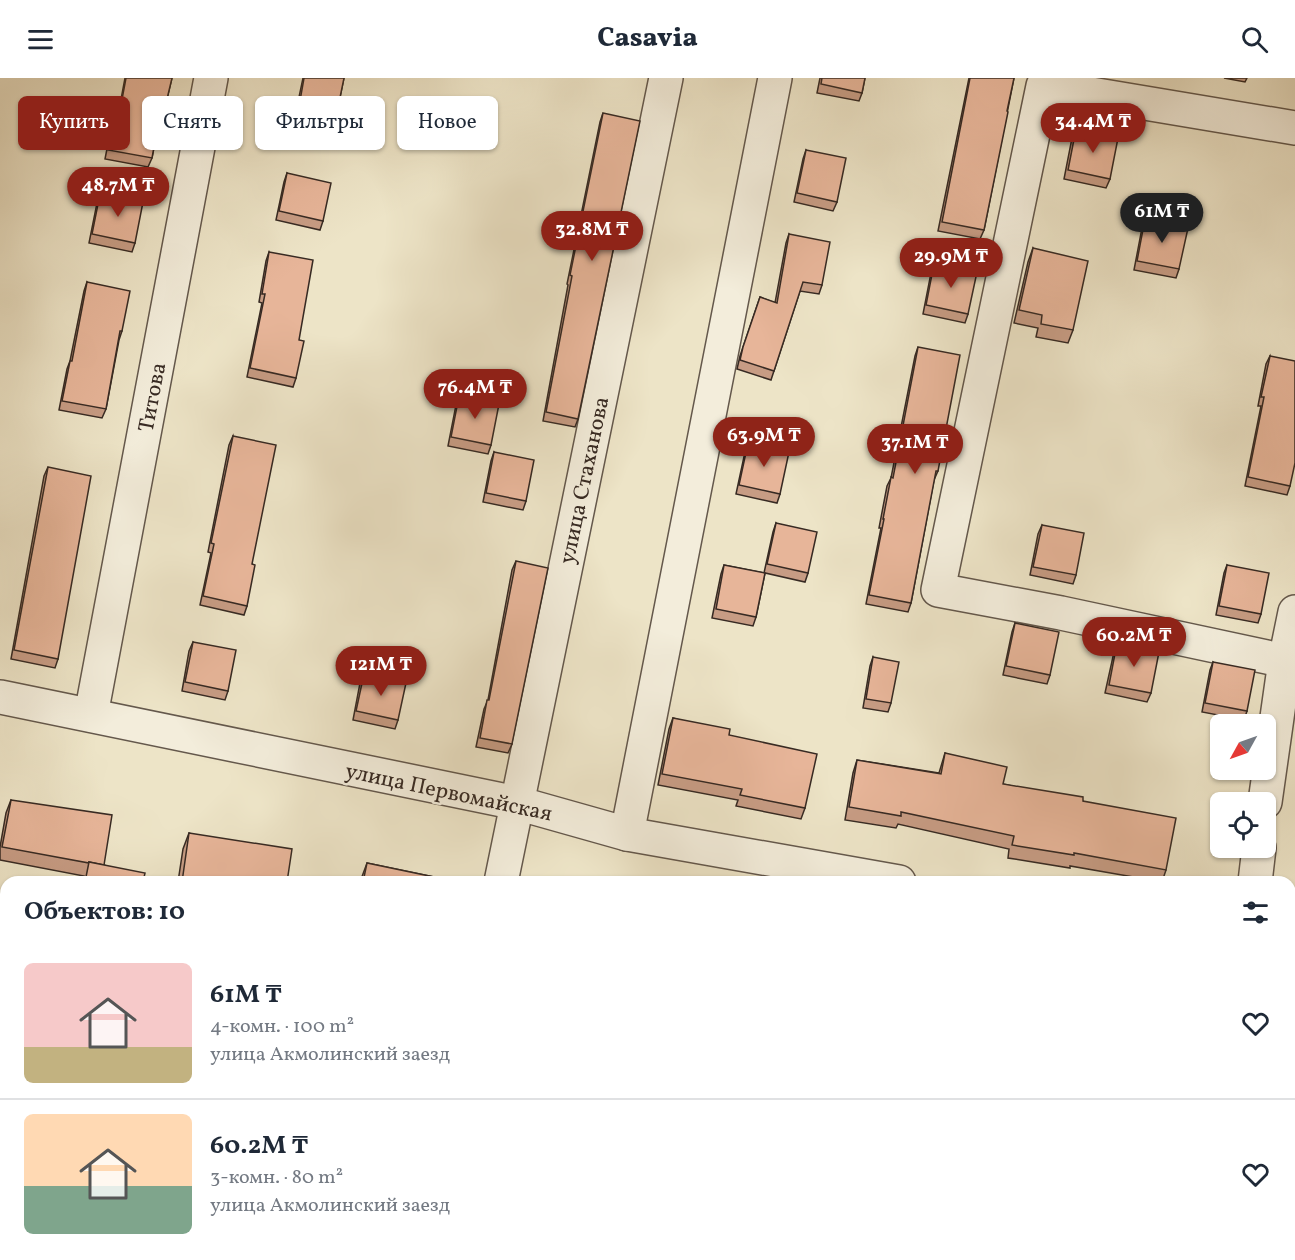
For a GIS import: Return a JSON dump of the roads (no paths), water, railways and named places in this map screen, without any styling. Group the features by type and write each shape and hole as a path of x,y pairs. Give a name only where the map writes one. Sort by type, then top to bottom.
{"street":[{"name":"Титова","path":"91,716 211,78"},
{"name":"улица Стаханова","path":"502,876 666,78"},
{"path":"627,834 775,78"},
{"path":"1285,661 1061,613 938,590 1043,86 1295,128"},
{"path":"1266,792 1285,661 1295,612"},
{"name":"улица Первомайская","path":"0,697 517,803 627,834 865,876"},
{"path":"1256,876 1258,858"}]}
